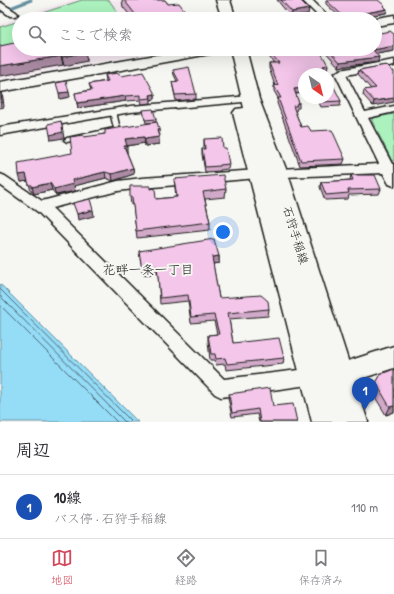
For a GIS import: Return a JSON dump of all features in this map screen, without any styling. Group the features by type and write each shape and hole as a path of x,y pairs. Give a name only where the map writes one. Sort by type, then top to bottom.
{"main road":[{"path":"210,0 213,12"},
{"path":"223,0 227,12"},
{"name":"石狩手稲線","path":"227,56 244,99 268,174 339,375 353,422"},
{"name":"石狩手稲線","path":"239,56 244,99"},
{"name":"石狩手稲線","path":"268,174 327,422"}],"street":[{"path":"308,0 319,12"},
{"path":"0,5 12,13"},
{"path":"382,21 394,19"},
{"path":"0,87 175,56"},
{"path":"41,206 118,186 268,174 392,173 340,73 394,63"},
{"path":"0,131 131,109 204,104 244,99"},
{"path":"362,116 394,110"},
{"path":"0,179 41,206 221,388 315,376 339,375 394,357"}],"lane":[{"path":"67,140 120,129 113,112"}],"shaded area":[{"path":"71,0 150,0 158,12 36,12"},
{"path":"12,20 12,56 134,56 0,79 0,24"}],"green space":[{"path":"82,0 109,0 117,12 45,12"},
{"path":"12,23 12,49 0,50 0,27"},
{"path":"394,114 394,161 392,161 372,121 372,118"}],"water":[{"path":"0,284 138,422 0,422"}],"building":[{"path":"124,0 165,0 168,4 179,3 186,12 133,12"},
{"path":"281,0 300,0 309,9 292,12"},
{"path":"326,0 378,0 387,9 371,12 339,12"},
{"path":"390,31 394,34 394,46 382,48 382,33"},
{"path":"12,43 12,56 61,56 0,66 0,46"},
{"path":"273,56 323,56 328,65 323,66 324,68 298,68 298,89 294,89 298,103 296,104 297,106 293,106 301,127 308,126 311,131 332,130 345,159 301,161 278,98 281,98 274,86 278,85 269,63 279,63"},
{"path":"334,56 379,57 340,62"},
{"path":"386,65 394,71 394,98 374,101 364,90 376,88 359,70"},
{"path":"189,67 196,94 175,95 172,82 179,81 173,70"},
{"path":"143,72 155,94 150,95 151,98 141,99 141,95 125,96 77,103 75,93 92,90 89,84 108,81 105,75 117,73 121,76"},
{"path":"66,81 69,92 59,93 56,83"},
{"path":"334,87 341,101 334,101"},
{"path":"0,93 2,102 0,103"},
{"path":"153,109 156,119 145,120 143,110"},
{"path":"61,121 63,132 50,135 48,124"},
{"path":"157,122 159,137 125,139 127,146 124,146 133,168 112,174 105,172 72,180 73,184 54,189 50,183 32,187 32,185 29,185 26,174 19,175 18,163 72,153 70,137 105,134 105,130"},
{"path":"222,138 223,148 226,148 229,164 205,167 202,149 205,149 204,139"},
{"path":"223,175 226,189 203,192 210,222 136,231 132,197 130,197 130,186 150,186 150,189 155,188 156,199 177,197 174,179"},
{"path":"351,175 375,175 381,189 348,190 349,193 326,195 321,182 353,180"},
{"path":"90,199 93,210 77,214 73,203"},
{"path":"214,239 219,256 212,257 219,298 261,295 268,301 269,309 228,313 233,343 279,338 284,358 227,364 225,358 216,359 215,354 211,354 208,335 219,334 214,315 191,317 188,295 160,298 157,266 142,269 139,251"},
{"path":"394,369 394,406 390,407 376,383 381,374"},
{"path":"270,388 273,406 293,404 297,422 260,422 258,409 232,413 229,394"}],"waterway":[{"path":"0,12 31,0"}],"place":[{"name":"10線","path":"365,410"}],"district":[{"name":"花畔一条一丁目","path":"148,269"}]}
